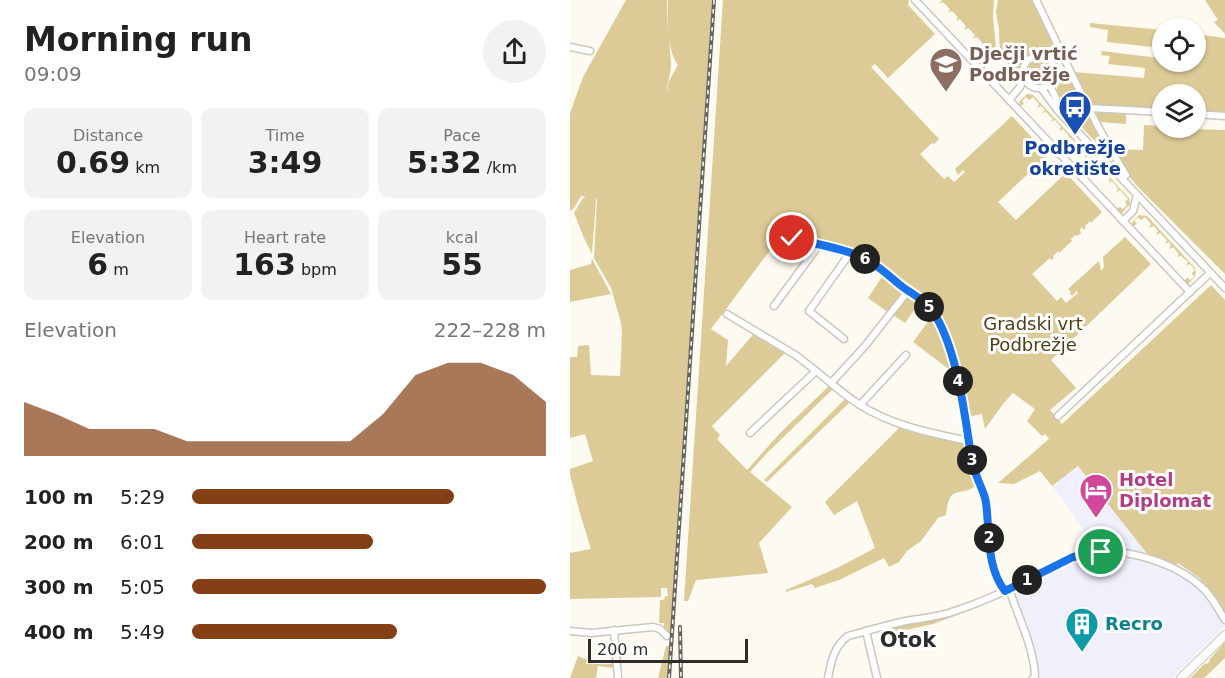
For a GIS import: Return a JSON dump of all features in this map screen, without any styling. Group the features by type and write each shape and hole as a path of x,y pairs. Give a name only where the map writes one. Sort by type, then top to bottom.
{"street":[{"path":"915,0 1011,98 1122,221 1190,292"},
{"path":"1036,0 1115,158 1126,175"},
{"path":"570,47 590,51"},
{"path":"1040,56 1050,60 1054,70 1053,80 1049,84 1041,88 1031,86 1024,78 1026,63 1040,56"},
{"path":"1011,98 1024,78"},
{"path":"1049,84 1069,121"},
{"path":"1011,98 1031,86"},
{"path":"1041,88 1059,112 1225,288"},
{"path":"1090,108 1152,111"},
{"path":"1206,115 1225,116"},
{"path":"1133,211 1137,195"},
{"path":"1122,221 1133,211 1150,208"},
{"path":"792,238 850,253 867,260 932,309 945,335 964,406 974,467 986,503 995,574 1001,586 1007,590 1031,652 1035,668 1033,678"},
{"path":"774,306 819,245"},
{"path":"844,339 809,311 850,253"},
{"path":"1058,416 1210,273"},
{"path":"831,383 865,346 908,291"},
{"path":"727,314 797,356 860,405 891,421 922,431 969,441"},
{"path":"860,405 906,355"},
{"path":"750,433 816,371"},
{"path":"828,678 836,648 848,636 952,612 1007,590 1073,557 1096,553 1112,552 1162,563 1195,582 1210,596 1225,620"},
{"path":"570,631 591,633 656,627 667,636"},
{"path":"615,630 618,678"},
{"path":"866,631 877,678"},
{"path":"1181,678 1225,635"}],"shaded area":[{"path":"1078,466 1149,556 1175,566 1177,563 1197,575 1223,608 1225,614 1222,619 1225,626 1172,678 1040,678 1028,627 1009,582 1014,582 1054,561 1076,553 1099,550 1052,486"}],"green space":[{"path":"626,0 667,0 671,64 667,93 669,81 678,65 670,43 668,0 712,0 670,641 664,630 664,623 659,623 660,600 668,596 667,588 661,588 661,597 570,599 570,553 591,549 570,469 593,461 585,434 570,438 570,357 577,357 578,346 589,345 591,375 620,376 622,333 611,288 594,258 597,199 592,254 574,213 586,197 581,196 570,211 570,113 583,77"},
{"name":"Gradski vrt Podbrežje","path":"723,0 909,0 908,5 935,34 888,78 875,64 871,67 939,139 920,154 944,179 948,176 954,182 965,172 963,170 958,175 955,169 1012,116 1048,155 998,202 1016,220 1066,173 1102,212 1085,226 1084,230 1082,227 1081,233 1075,235 1072,241 1053,256 1052,260 1050,258 1032,274 1057,301 1061,297 1066,303 1078,293 1077,291 1072,296 1068,289 1099,261 1101,271 1104,267 1103,257 1125,237 1151,264 1051,360 1076,388 1050,410 1062,424 1211,285 1225,300 1225,614 1218,600 1200,581 1201,579 1178,563 1175,566 1149,556 1078,466 1052,486 1040,471 1014,484 998,483 1049,439 1045,434 1042,436 1027,421 1035,409 1013,393 985,429 982,414 967,417 963,394 933,305 870,258 852,250 833,247 791,234 779,243 776,250 771,249 711,329 728,340 726,366 757,330 787,351 712,426 720,435 717,439 747,470 781,432 830,385 833,389 750,472 792,507 759,543 768,573 696,580 688,601 684,601"},
{"path":"942,0 994,0 993,17 997,59 994,55 990,57 992,53 985,46 981,48 983,44 977,37 972,39 975,35 968,28 964,30 966,26 960,19 956,21 958,17 952,11 948,12 950,9 943,2 939,4"},
{"path":"998,0 1034,0 1061,57 1038,52 1025,60 1021,75 1016,73 1000,55 996,12"},
{"path":"1205,0 1225,0 1225,34 1214,22 1218,20"},
{"path":"1090,23 1152,29 1152,47 1107,42 1108,30 1090,27"},
{"path":"1206,35 1225,38 1225,115 1206,114 1206,84 1152,84 1152,110 1095,106 1089,100 1074,72 1144,78 1145,68 1108,64 1110,56 1101,55 1102,51 1152,57 1152,72 1206,72"},
{"path":"1039,60 1047,64 1051,72 1047,80 1039,84 1031,80 1027,72 1031,64"},
{"path":"1066,67 1113,161 1057,100 1057,84"},
{"path":"1027,94 1033,95 1129,198 1130,204 1120,215 1118,208 1123,209 1128,199 1120,190 1116,192 1118,188 1112,181 1108,183 1110,179 1104,173 1100,174 1102,171 1096,165 1092,166 1094,162 1088,156 1084,158 1086,154 1080,147 1075,149 1078,145 1071,138 1067,140 1069,136 1063,129 1059,131 1061,127 1055,120 1051,122 1053,119 1046,112 1042,113 1045,110 1041,106 1037,108 1039,104 1033,97 1029,100 1026,97 1022,101 1024,104 1020,106 1019,102"},
{"path":"1099,111 1126,112 1126,124 1100,122 1096,113"},
{"path":"1144,125 1152,125 1152,138 1206,138 1206,129 1225,130 1225,274 1139,188 1127,174 1112,149 1143,150"},
{"path":"1139,215 1147,216 1195,268 1196,271 1195,276 1187,285 1184,282 1187,277 1190,280 1194,277 1192,273 1195,270 1190,264 1186,266 1188,262 1181,256 1177,257 1179,254 1173,247 1169,249 1171,245 1169,242 1165,244 1167,240 1160,233 1156,235 1158,231 1154,226 1149,228 1151,224 1145,217 1141,220 1138,217 1134,221 1137,224 1133,226 1132,222"},
{"path":"592,259 611,294 570,302 570,270 591,264"},
{"path":"884,274 903,291 889,313 868,298"},
{"path":"908,293 921,300 905,323 893,315"},
{"path":"933,315 940,329 954,373 913,342"},
{"path":"846,398 851,401 767,482 764,480"},
{"path":"901,426 964,441 967,444 978,484 953,494 946,515 938,518 921,541 907,551 899,562 889,567 884,558 839,580 815,588 812,584 786,592 875,548 857,501 834,515 825,502"},
{"path":"977,605 978,607 933,624 901,631 905,649 901,650 898,638 889,641 886,628 936,619"},
{"path":"1225,642 1225,658 1204,678 1190,678 1210,661"},
{"path":"666,646 670,646 668,678 658,678"},
{"path":"578,656 587,660 586,664 613,663 613,668 598,666 596,678 570,678"}],"railway":[{"path":"669,678 714,0"},
{"path":"680,627 681,678"}],"place":[{"name":"Dječji vrtić Podbrežje","path":"946,93"},
{"name":"Podbrežje okretište","path":"1075,136"},
{"name":"Hotel Diplomat","path":"1096,519"},
{"name":"Recro","path":"1082,653"}],"district":[{"name":"Otok","path":"908,640"}],"route":[{"path":"792,238 850,253 867,260 932,309 945,335 954,365 964,406 974,467 986,503 995,574 1005,591 1073,557 1101,552"}]}
